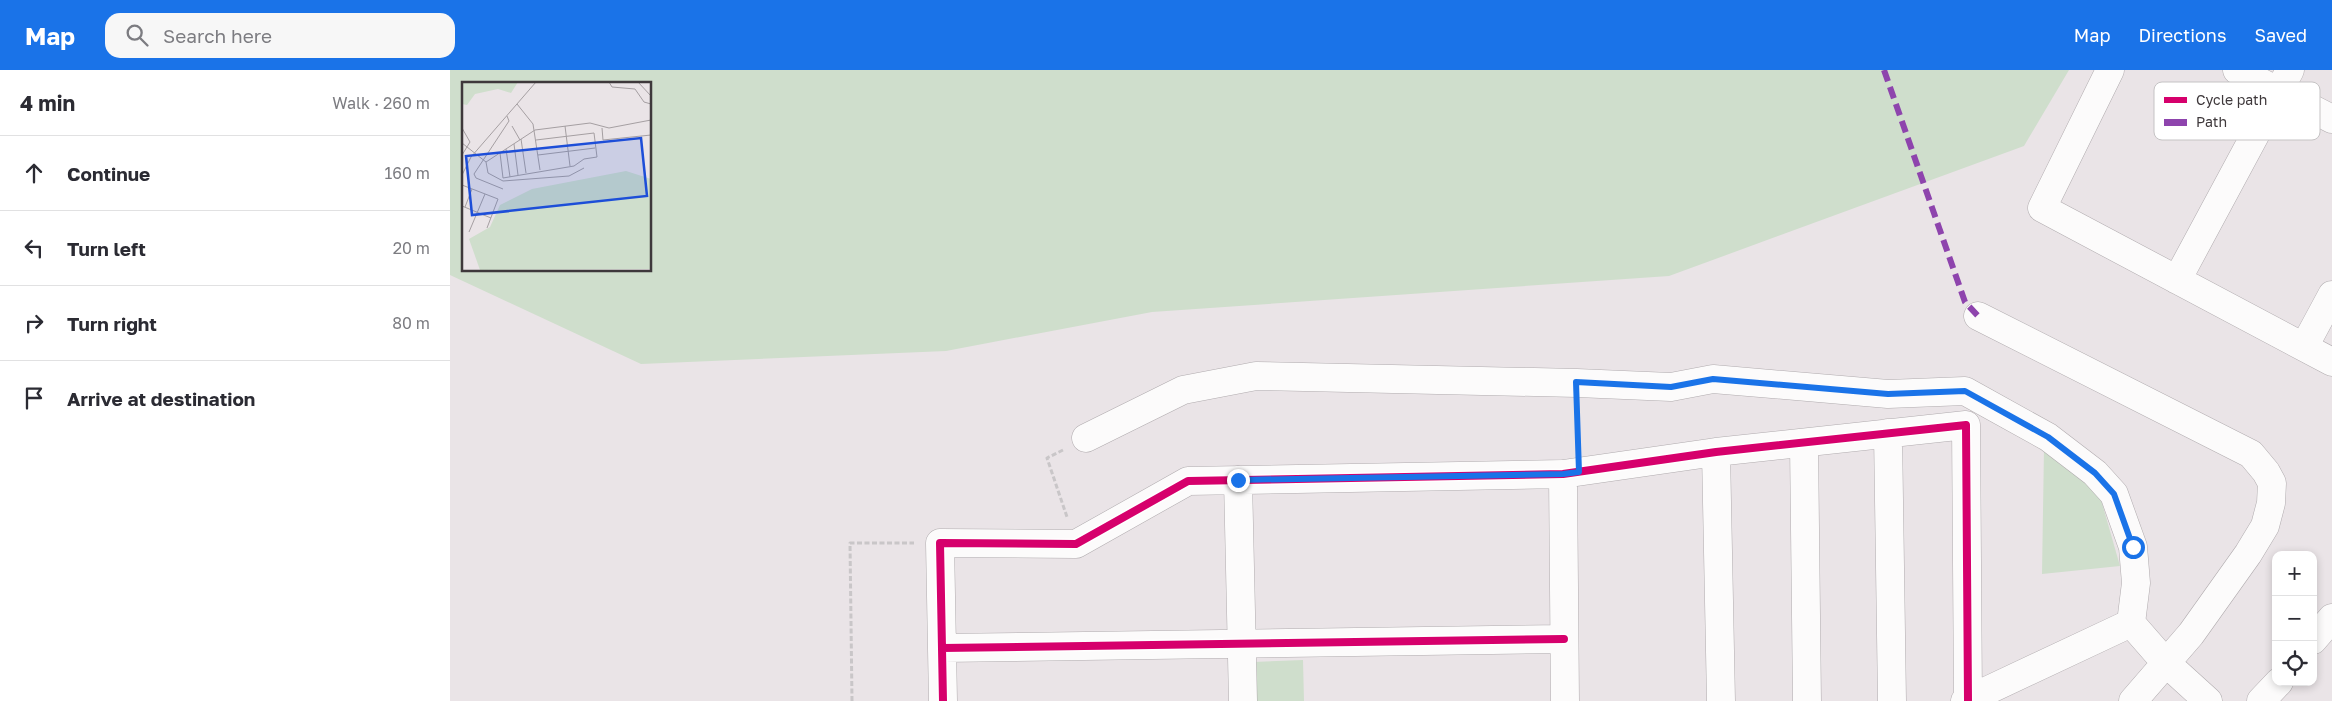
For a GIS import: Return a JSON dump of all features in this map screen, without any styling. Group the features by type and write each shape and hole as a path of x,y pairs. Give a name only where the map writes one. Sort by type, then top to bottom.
{"main road":[{"path":"2110,70 2042,208 2332,362"},
{"path":"2238,70 2284,81"},
{"path":"2320,110 2332,119"},
{"path":"2177,280 2252,140"},
{"path":"2304,347 2332,295"},
{"path":"1978,316 2250,454 2272,483 2272,502 2265,526 2248,554 2191,634 2133,701"},
{"path":"1086,438 1183,390 1256,376 1576,382 1671,387 1713,379 1888,394 1965,391 2048,437 2095,473 2114,494 2133,547 2136,583 2130,623"},
{"path":"943,701 940,543 1076,544 1188,481 1571,473 1716,452 1966,425 1966,700 2130,623"},
{"path":"1888,433 1892,701"},
{"path":"1804,443 1807,701"},
{"path":"1716,452 1721,701"},
{"path":"1565,701 1564,639 1571,473"},
{"path":"1238,480 1243,701"},
{"path":"2317,635 2332,618"},
{"path":"2130,623 2166,662 2199,692"},
{"path":"942,648 1564,639"},
{"path":"2260,701 2275,686"}],"path":[{"path":"1571,473 1576,382"},
{"path":"1047,458 1076,544"},
{"path":"852,701 850,543 940,543"}],"green space":[{"path":"450,70 2069,70 2024,146 1669,276 1152,312 946,351 641,364 450,275"},
{"path":"2044,448 2100,496 2120,566 2042,574"},
{"path":"1303,660 1304,701 1254,701 1253,662"}],"marked path":[{"path":"1884,70 1965,302 1978,316"}],"cycle path":[{"path":"943,701 940,543 1076,544 1188,481 1563,474 1716,452 1966,425 1968,700"},
{"path":"942,648 1564,639"}],"route":[{"path":"1238,480 1563,474 1579,472 1576,382 1671,387 1713,379 1888,394 1965,391 2048,437 2095,473 2114,494 2133,547"}]}
